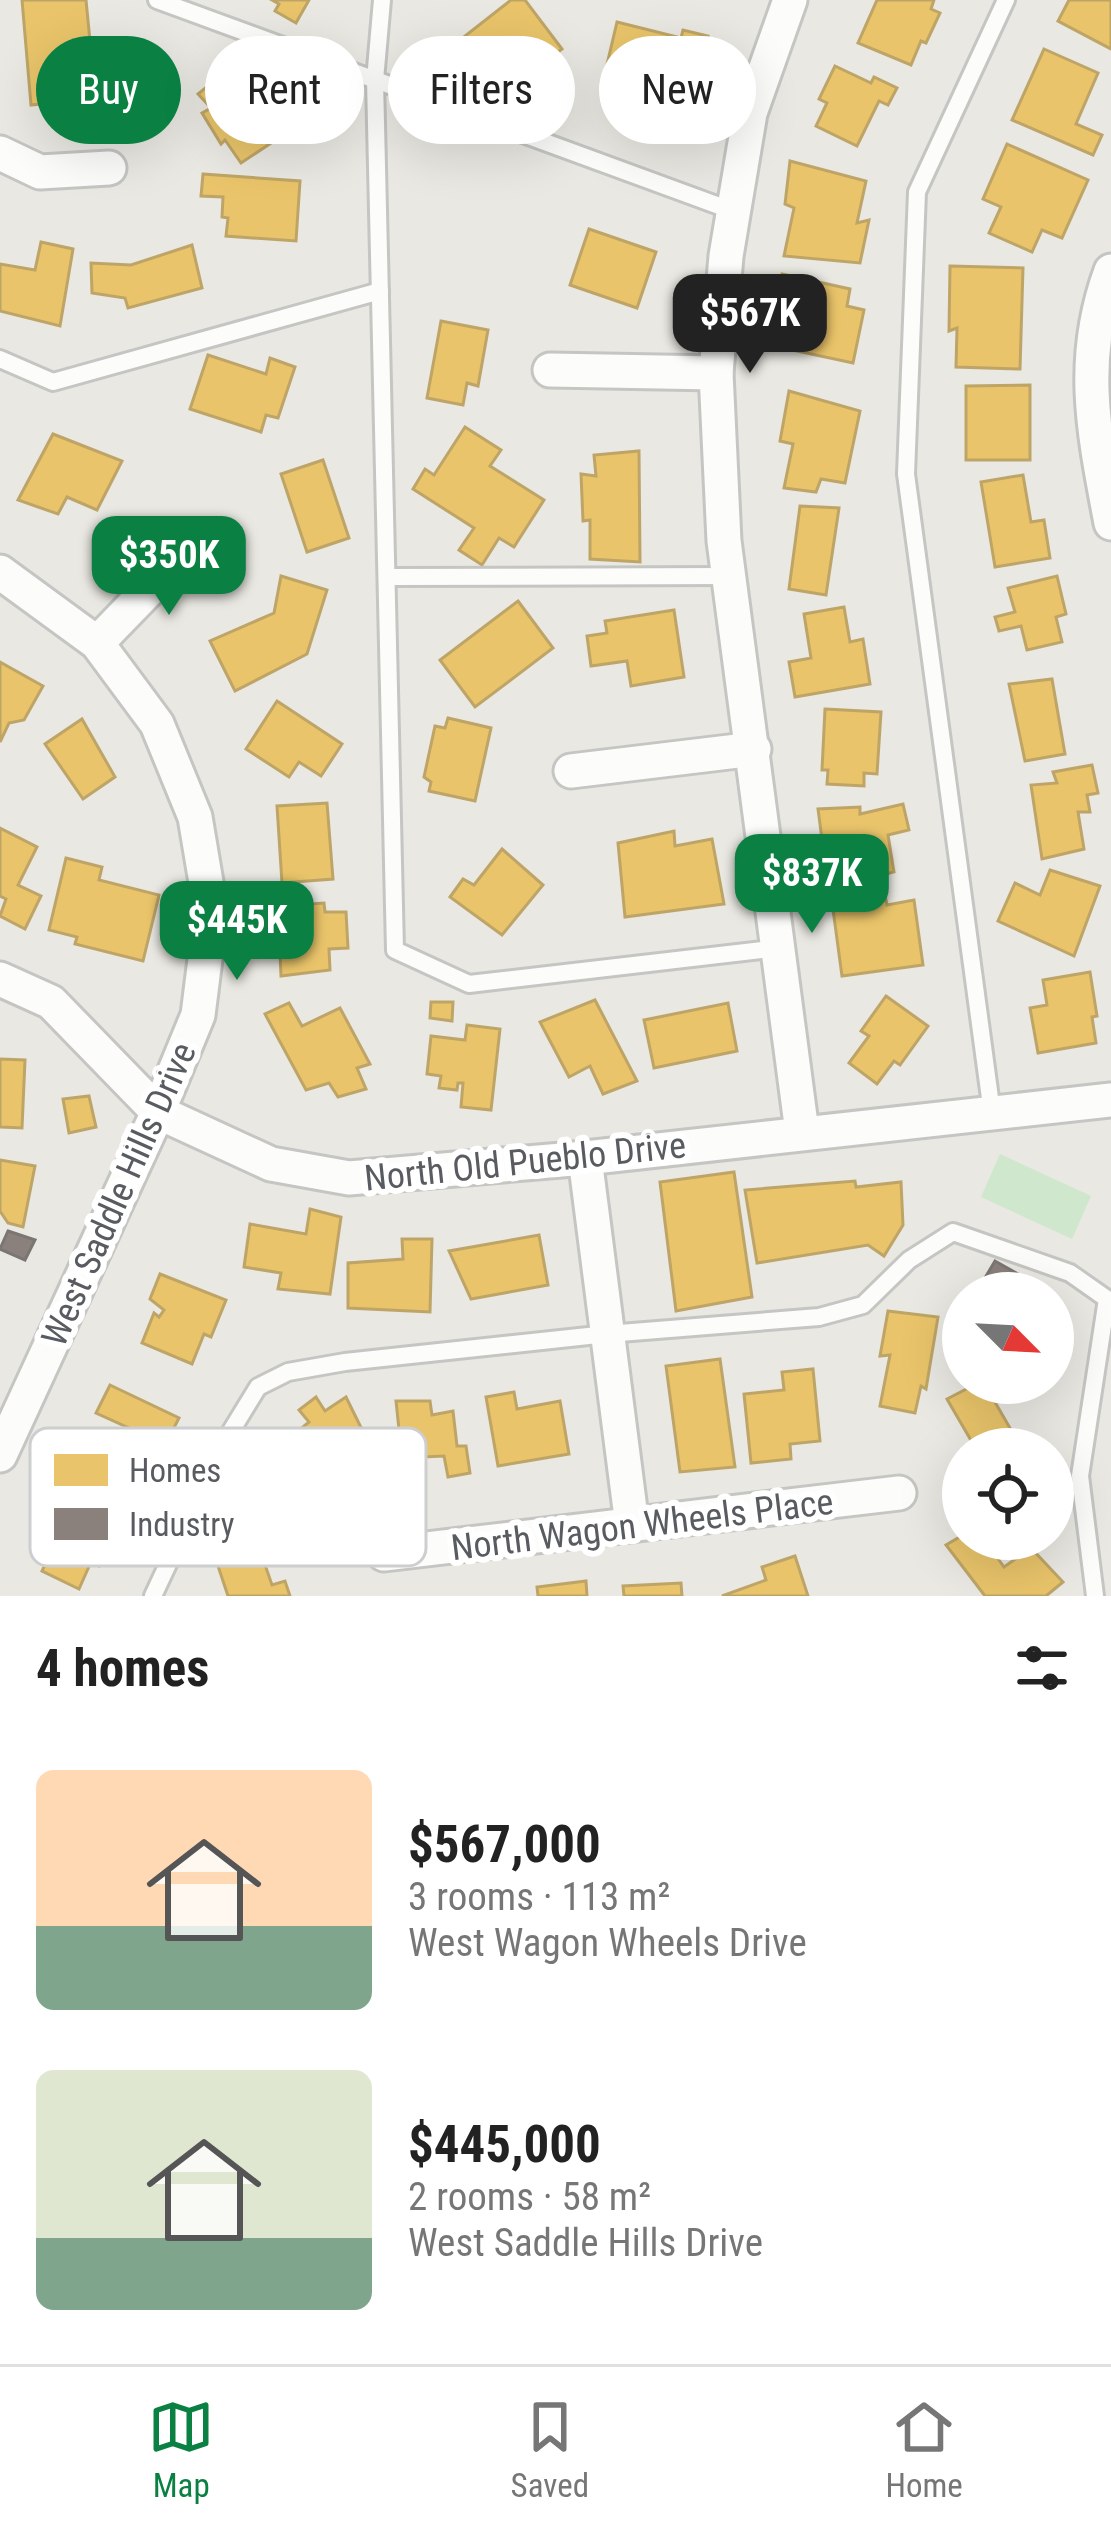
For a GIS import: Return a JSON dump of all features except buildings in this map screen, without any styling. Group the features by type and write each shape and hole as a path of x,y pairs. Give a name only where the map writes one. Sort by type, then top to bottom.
{"street":[{"path":"781,3 750,113 733,211 716,373 729,576 802,1132"},
{"path":"0,153 40,172 110,169"},
{"path":"1111,271 1099,304 1094,429 1111,523"},
{"path":"550,370 716,373"},
{"path":"97,643 190,546"},
{"name":"West Saddle Hills Drive","path":"0,572 97,643 157,724 195,817 212,912 198,1015 0,1455"},
{"path":"571,771 754,749"},
{"name":"North Old Pueblo Drive","path":"0,979 51,1002 158,1112 272,1165 349,1178 585,1158 1111,1100"},
{"path":"585,1158 632,1525"},
{"name":"North Wagon Wheels Place","path":"426,1549 899,1493"}],"lane":[{"path":"157,0 733,211"},
{"path":"382,0 375,80 395,950 470,984 779,948"},
{"path":"992,1113 906,474 917,192 1006,0"},
{"path":"0,359 53,382 380,291"},
{"path":"386,577 729,576"},
{"path":"233,1428 258,1387 288,1372 608,1334 819,1317 863,1304 909,1260 953,1232 1070,1273 1107,1299 1080,1476 1095,1596"},
{"path":"153,1596 167,1566"}],"green space":[{"path":"1000,1154 1091,1196 1072,1239 981,1197"}]}
